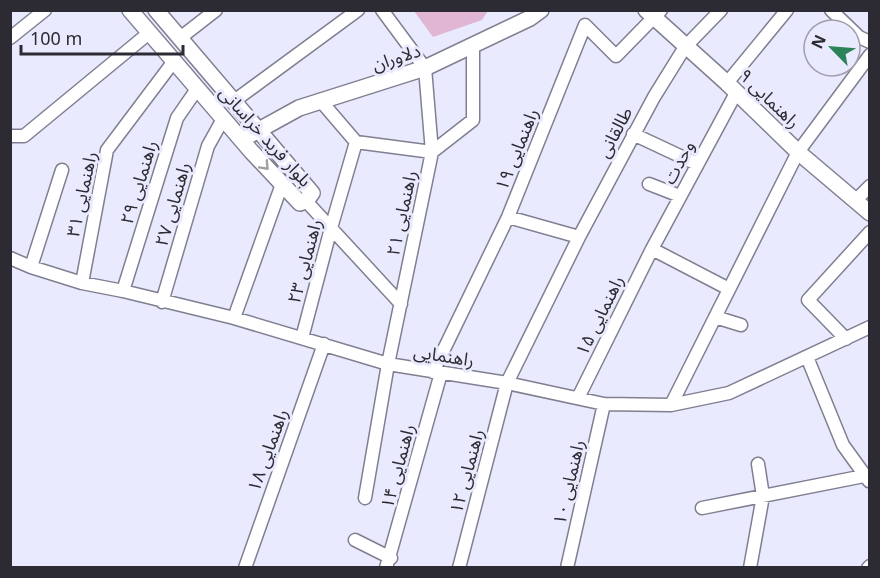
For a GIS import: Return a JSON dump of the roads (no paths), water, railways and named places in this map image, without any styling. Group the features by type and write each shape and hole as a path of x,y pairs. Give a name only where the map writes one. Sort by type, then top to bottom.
{"street":[{"path":"10,38 45,10"},
{"name":"بلوار فرید خراسانی","path":"130,10 242,141 300,203 306,201 312,193 156,10"},
{"path":"180,38 216,10"},
{"path":"234,101 358,10"},
{"path":"382,10 425,68"},
{"name":"دلاوران","path":"242,141 300,108 425,68 530,18 541,10"},
{"name":"طالقانی","path":"507,383 633,134 685,47 721,10"},
{"name":"وحدت","path":"652,249 697,164 731,88 786,10"},
{"path":"831,10 859,36 870,42"},
{"name":"راهنمایی ۹","path":"653,13 685,47 798,152 870,213"},
{"name":"راهنمایی ۱۹","path":"437,373 508,217 585,25 616,56 653,13"},
{"path":"10,136 24,136 149,33"},
{"path":"320,100 356,142 432,152 473,120 472,47"},
{"path":"671,405 798,152 870,55"},
{"name":"راهنمایی ۳۱","path":"82,283 107,150 174,61"},
{"name":"راهنمایی ۲۱","path":"365,498 388,364 432,152 425,68"},
{"name":"راهنمایی ۲۹","path":"123,291 177,118 198,89"},
{"name":"راهنمایی ۲۷","path":"162,302 208,146 223,119"},
{"path":"633,134 697,164"},
{"name":"راهنمایی ۲۳","path":"302,338 356,142"},
{"path":"31,267 62,170"},
{"path":"234,318 282,184"},
{"path":"649,184 680,196"},
{"path":"856,200 870,186"},
{"path":"306,201 401,304"},
{"path":"508,217 579,237"},
{"path":"846,339 808,300 870,231"},
{"path":"652,249 729,290"},
{"name":"راهنمایی ۱۵","path":"578,398 652,249"},
{"name":"راهنمایی","path":"10,258 82,283 234,318 388,364 507,383 604,404 671,405 729,393 870,327"},
{"path":"715,317 741,325"},
{"name":"راهنمایی ۱۸","path":"244,567 324,344"},
{"path":"702,508 867,479 843,445 807,357"},
{"name":"راهنمایی ۱۴","path":"388,563 437,373"},
{"name":"راهنمایی ۱۲","path":"459,567 507,383"},
{"name":"راهنمایی ۱۰","path":"567,567 604,404"},
{"path":"750,567 763,496 758,464"},
{"path":"355,540 388,563"}]}
